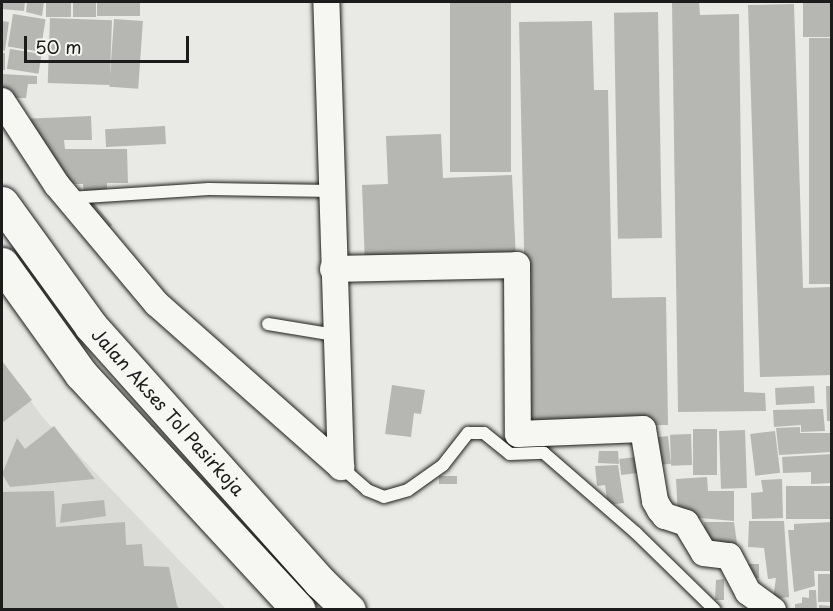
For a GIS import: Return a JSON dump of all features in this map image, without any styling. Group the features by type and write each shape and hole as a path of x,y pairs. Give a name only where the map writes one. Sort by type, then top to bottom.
{"highway":[{"name":"Jalan Akses Tol Pasirkoja","path":"2,203 91,326 320,582 349,609"},
{"name":"Jalan Akses Tol Pasirkoja","path":"2,264 81,374 299,609"}],"street":[{"path":"326,2 341,467"},
{"path":"2,101 68,198 157,304 341,467"},
{"path":"333,269 517,265 518,434 643,429 655,501 660,510 665,516 686,523 704,553 729,556 748,592 773,609"}],"lane":[{"path":"68,198 209,189 332,191"},
{"path":"268,324 335,334"},
{"path":"341,467 367,490 384,497 408,490 443,465 472,432 484,433 510,454 544,453 627,525 715,609"}],"shaded area":[{"path":"2,363 44,419 226,609 2,609"}],"building":[{"path":"2,2 25,2 24,11 2,9"},
{"path":"27,2 44,2 42,16 26,12"},
{"path":"46,2 71,2 71,17 46,17"},
{"path":"73,2 96,2 96,17 73,17"},
{"path":"97,2 140,2 140,16 97,16"},
{"path":"450,2 511,2 511,172 450,172"},
{"path":"672,2 699,2 700,15 739,14 744,392 765,393 766,411 678,412"},
{"path":"803,2 832,2 832,37 803,37"},
{"path":"794,4 803,288 832,287 832,375 760,377 748,5"},
{"path":"658,12 662,238 618,239 614,13"},
{"path":"13,14 46,19 40,52 8,47"},
{"path":"50,18 112,20 110,85 48,83"},
{"path":"114,19 143,21 138,89 109,87"},
{"path":"2,21 9,22 5,51 2,50"},
{"path":"592,21 594,90 608,90 612,298 666,297 668,425 528,427 519,22"},
{"path":"809,38 832,38 832,284 809,284"},
{"path":"10,49 42,54 38,74 7,69"},
{"path":"2,53 5,53 5,70 2,70"},
{"path":"2,74 37,76 37,84 28,84 26,98 9,98 2,85"},
{"path":"91,116 92,140 64,140 65,149 127,149 128,183 107,183 107,194 84,195 83,184 65,184 44,149 44,140 33,140 21,119"},
{"path":"165,126 166,144 106,147 105,129"},
{"path":"441,134 443,178 512,175 516,259 365,265 362,185 388,184 386,136"},
{"path":"93,202 112,225 103,233 84,210"},
{"path":"2,361 32,400 2,423"},
{"path":"392,385 425,390 421,414 414,413 411,437 385,434"},
{"path":"814,386 815,403 776,405 775,388"},
{"path":"826,386 832,386 832,421 827,421"},
{"path":"823,409 825,431 801,432 801,425 774,427 773,410"},
{"path":"54,426 95,479 10,487 2,474 17,438 25,449"},
{"path":"800,427 800,433 832,433 832,452 779,455 776,428"},
{"path":"693,429 717,429 717,475 693,475"},
{"path":"745,430 747,488 721,489 719,431"},
{"path":"775,431 780,473 755,476 750,434"},
{"path":"691,434 692,465 671,466 670,435"},
{"path":"668,436 671,464 654,466 651,438"},
{"path":"599,451 618,451 619,464 598,463"},
{"path":"832,454 832,483 811,484 811,472 783,473 782,457"},
{"path":"644,456 646,472 621,475 619,459"},
{"path":"618,465 624,503 608,505 605,485 597,486 595,466"},
{"path":"439,476 457,476 457,484 439,484"},
{"path":"707,477 708,491 734,491 734,521 678,516 676,479"},
{"path":"782,479 783,518 752,519 751,493 763,492 761,480"},
{"path":"786,486 832,486 832,519 786,519"},
{"path":"54,491 56,527 125,522 126,545 142,544 144,566 169,567 177,606 181,610 2,610 2,492"},
{"path":"104,500 106,516 60,523 62,504"},
{"path":"749,521 784,521 789,597 773,599 776,578 768,579 764,548 748,547"},
{"path":"704,522 734,522 738,551 706,550"},
{"path":"832,522 832,571 814,571 815,586 794,592 788,530 794,530 794,524"},
{"path":"743,564 759,564 759,578 743,578"},
{"path":"818,574 832,574 832,602 818,602"},
{"path":"724,579 724,600 715,600 716,580"},
{"path":"809,590 816,590 817,610 795,610 795,604 802,603 802,597 809,598"},
{"path":"819,605 832,606 832,610 819,610"}]}
